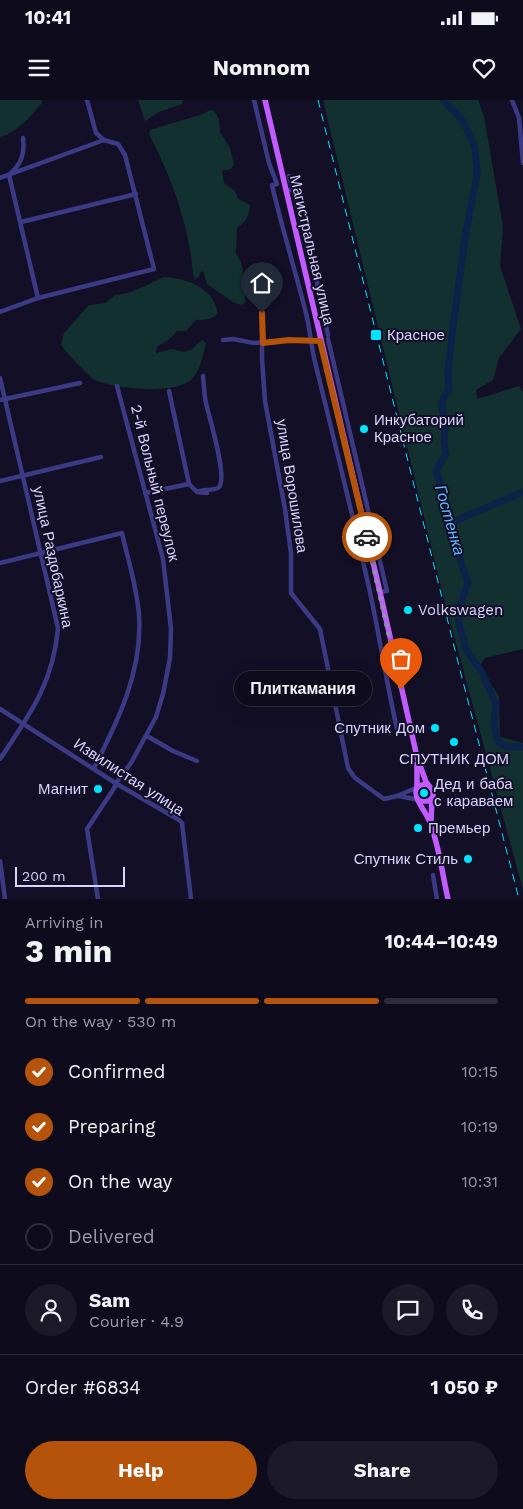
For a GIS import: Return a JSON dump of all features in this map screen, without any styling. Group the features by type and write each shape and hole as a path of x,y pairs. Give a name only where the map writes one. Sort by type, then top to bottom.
{"main road":[{"name":"Магистральная улица","path":"264,100 288,180 320,341 380,592 416,757 427,784 433,789 430,810 432,828 448,899"},
{"name":"Магистральная улица","path":"416,757 417,788 415,795 432,828"},
{"path":"417,788 422,784 427,784"},
{"path":"419,801 425,802 432,798"}],"street":[{"path":"0,312 38,298 154,269 125,155 118,144 104,140 96,133 87,100"},
{"path":"254,100 269,163 277,184"},
{"path":"512,100 519,118 523,163"},
{"path":"9,175 18,166 23,156 22,138"},
{"path":"0,178 104,140"},
{"path":"9,175 38,298"},
{"path":"288,180 272,185 312,341 314,359 371,599 389,693 398,728"},
{"path":"289,190 317,282 387,591 380,592"},
{"path":"21,222 136,194"},
{"name":"улица Ворошилова","path":"262,313 265,401 286,509 291,553 291,593 320,629 349,771 355,778 382,798 387,799 397,796 419,801"},
{"path":"223,340 233,339 263,343 289,340 320,341"},
{"path":"197,492 200,489 217,488 220,486 222,478 202,376"},
{"name":"улица Раздобаркина","path":"0,378 2,399 23,475 58,628 57,645 49,676 42,693 0,759"},
{"path":"2,399 80,384"},
{"name":"2-й Вольный переулок","path":"98,899 87,829 147,736 156,717 163,694 170,658 171,629 163,559 116,386"},
{"path":"169,391 189,484 197,492 207,493"},
{"path":"0,481 101,457"},
{"path":"145,492 189,484"},
{"path":"280,507 286,509"},
{"path":"0,563 122,533 136,588 139,617 138,645 133,675 125,703 94,768"},
{"name":"Извилистая улица","path":"0,709 94,768 116,785 182,823 191,899"},
{"path":"147,736 173,751 197,760"},
{"path":"397,796 417,788"},
{"path":"0,862 5,899"},
{"path":"433,875 437,899"}],"green space":[{"path":"0,100 42,100 42,103 18,128 0,137"},
{"path":"138,100 183,100 182,104 159,112 145,121"},
{"path":"323,100 478,100 484,116 503,227 500,266 521,329 499,358 493,380 476,390 477,399 519,386 523,392 523,649 485,658 481,664 482,671 499,696 500,737 523,743 523,890 444,599"},
{"path":"210,110 214,111 219,119 220,132 230,148 234,165 231,169 222,171 224,183 235,191 238,199 250,205 246,218 237,228 236,254 241,262 245,280 245,303 241,305 233,302 207,284 203,271 194,280 190,249 178,202 168,174 149,134 150,130 203,114"},
{"path":"164,277 191,282 205,291 216,305 218,314 210,319 196,320 186,331 177,331 167,341 158,346 156,350 156,353 172,349 184,352 192,349 202,340 206,343 198,371 192,379 184,384 160,389 116,386 92,378 61,345 64,333 89,305 106,303 115,295 132,292"}],"waterway":[{"name":"Гостенка","path":"443,100 462,119 475,147 477,174 465,238 451,342 448,370 449,390 442,404 445,421 444,442 446,454 436,471 447,505 456,547 468,582 460,606 459,624 466,649 483,674 496,705 494,722 497,741 507,747 523,747"},
{"path":"450,523 523,492"}],"railway":[{"path":"318,100 519,899"}],"way so far":[{"path":"367,537 401,689"}],"place":[{"name":"Красное","path":"376,335"},
{"name":"Инкубаторий Красное","path":"364,429"},
{"name":"Volkswagen","path":"408,610"},
{"name":"Плиткамания","path":"401,689"},
{"name":"Спутник Дом","path":"435,728"},
{"name":"СПУТНИК ДОМ","path":"454,742"},
{"name":"Магнит","path":"98,789"},
{"name":"Дед и баба с караваем","path":"424,793"},
{"name":"Премьер","path":"418,828"},
{"name":"Спутник Стиль","path":"468,859"}],"route":[{"path":"262,313 263,343 289,340 320,341 367,537"}]}
